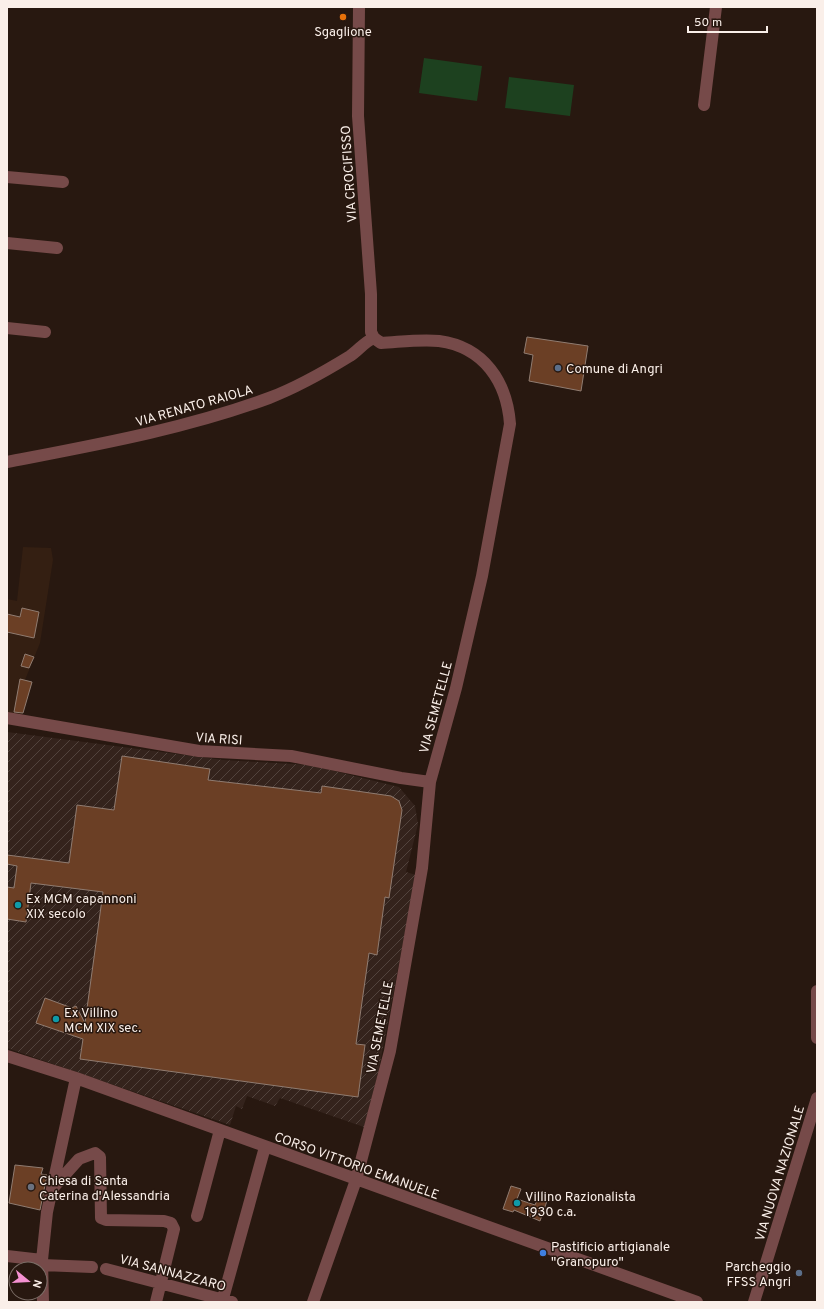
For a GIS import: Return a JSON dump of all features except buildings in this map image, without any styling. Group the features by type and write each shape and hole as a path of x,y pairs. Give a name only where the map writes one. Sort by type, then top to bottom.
{"street":[{"name":"VIA CROCIFISSO","path":"359,7 358,116 371,294 371,332 374,338"},
{"path":"704,104 716,7"},
{"path":"7,177 63,182"},
{"path":"7,243 57,248"},
{"path":"7,328 45,332"},
{"name":"VIA RENATO RAIOLA","path":"7,462 179,426 269,398 308,381 353,354 368,340 374,338"},
{"name":"VIA SEMETELLE","path":"313,1302 356,1180 390,1051 422,868 430,782 456,688 482,576 510,424 509,409 503,390 492,369 476,355 460,346 439,341 381,343 374,338"},
{"name":"VIA RISI","path":"7,718 199,751 291,756 401,778 430,782"},
{"path":"817,991 817,1038"},
{"name":"CORSO VITTORIO EMANUELE","path":"7,1056 76,1078 697,1302"},
{"path":"42,1261 47,1212 76,1078"},
{"name":"VIA NUOVA NAZIONALE","path":"754,1302 817,1098"},
{"path":"197,1216 220,1130"},
{"path":"225,1301 265,1147"},
{"path":"52,1189 79,1158 95,1153 100,1156 101,1218 106,1220 164,1221 171,1223 174,1229 156,1302"},
{"path":"7,1256 36,1261"},
{"path":"48,1263 92,1267"},
{"name":"VIA SANNAZZARO","path":"106,1269 161,1282 225,1301"}],"shaded area":[{"path":"23,547 51,548 53,560 40,643 25,680 32,682 22,715 7,713 7,599 17,601"},
{"path":"7,732 223,760 310,765 399,787 415,806 418,824 406,872 416,875 378,1073 364,1127 280,1098 275,1106 247,1096 242,1109 236,1106 230,1125 7,1048"}],"green space":[{"path":"424,58 482,66 477,101 419,93"},
{"path":"509,77 574,85 570,116 505,108"}],"place":[{"name":"Sgaglione","path":"343,17"},
{"name":"Comune di Angri","path":"558,368"},
{"name":"Ex MCM capannoni XIX secolo","path":"18,905"},
{"name":"Ex Villino MCM XIX sec.","path":"56,1019"},
{"name":"Chiesa di Santa Caterina d'Alessandria","path":"31,1187"},
{"name":"Villino Razionalista 1930 c.a.","path":"517,1203"},
{"name":"Pastificio artigianale \"Granopuro\"","path":"543,1253"},
{"name":"Parcheggio FFSS Angri","path":"799,1273"}]}
